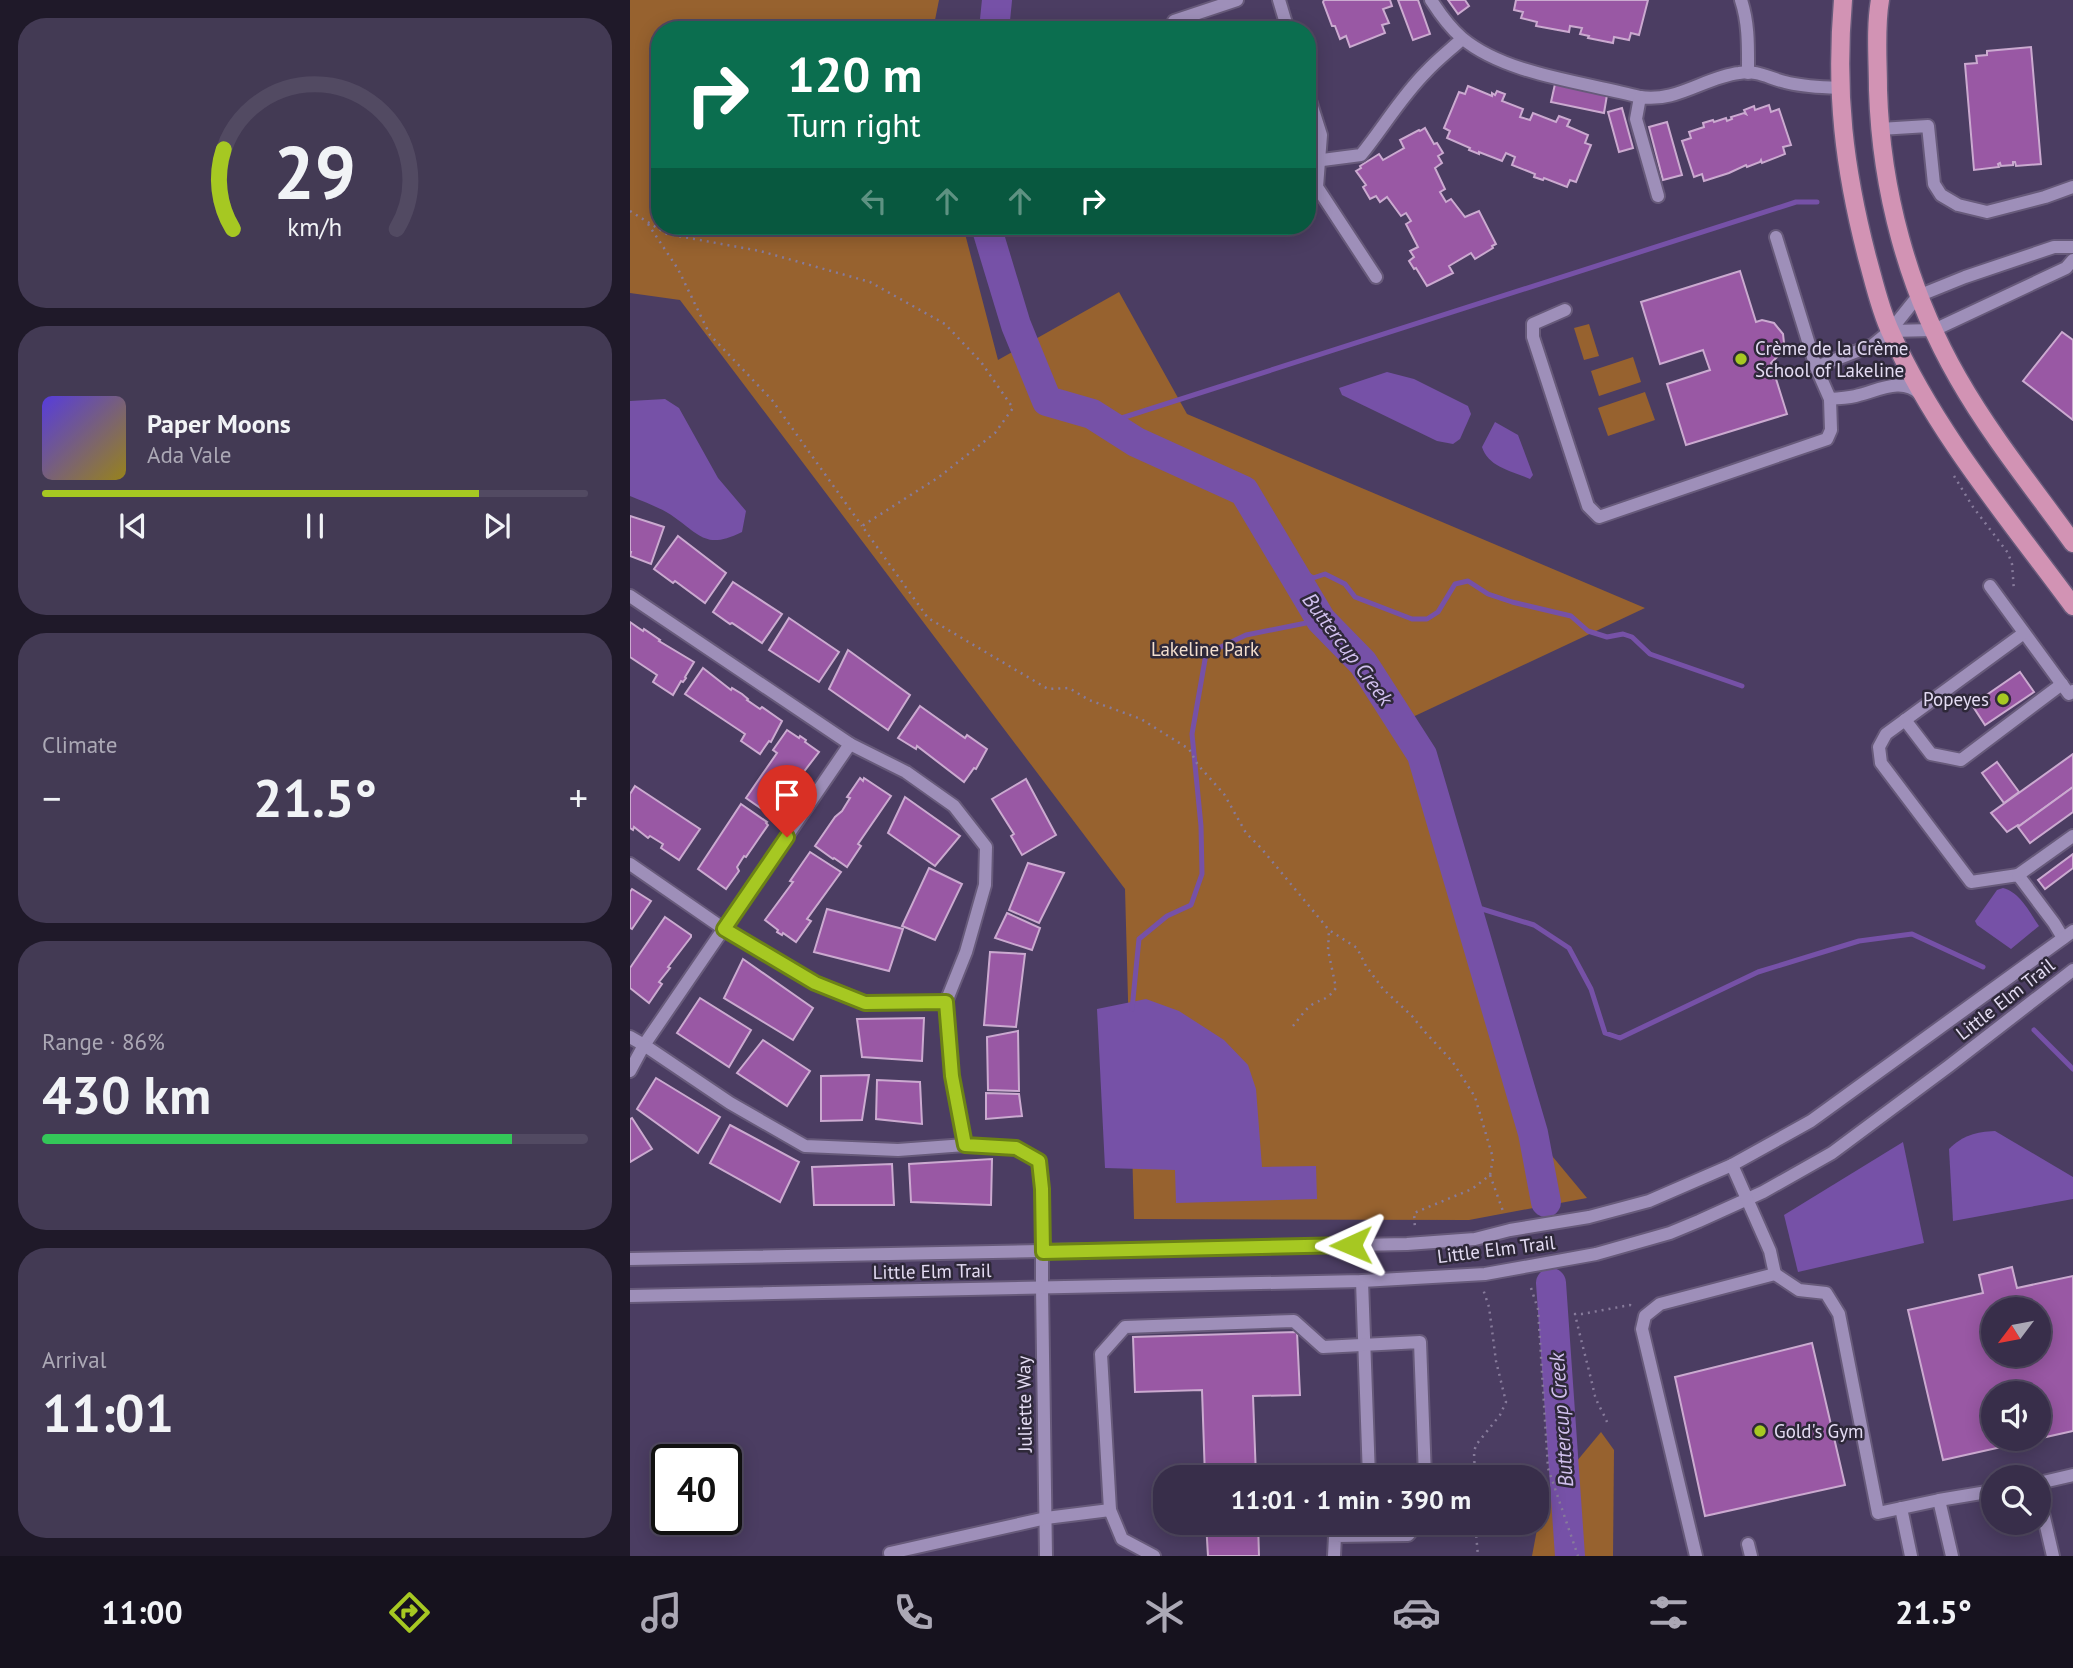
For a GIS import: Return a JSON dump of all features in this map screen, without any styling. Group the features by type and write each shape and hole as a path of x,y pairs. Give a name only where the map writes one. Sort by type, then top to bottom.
{"main road":[{"path":"1843,0 1839,88 1845,153 1856,213 1890,331 1928,402 1963,456 2073,606"},
{"path":"1880,0 1877,44 1880,129 1895,215 1918,296 1958,378 1997,439 2072,540"}],"street":[{"path":"1174,21 1237,0"},
{"path":"1279,0 1285,21"},
{"path":"1431,0 1442,18 1462,39 1518,68 1640,97 1651,99 1673,95 1738,73 1760,73 1785,82 1839,88"},
{"path":"1741,0 1746,14 1748,73"},
{"path":"1316,161 1361,155 1425,73 1462,39"},
{"path":"1640,97 1636,119 1658,197"},
{"path":"1316,119 1321,135 1316,151"},
{"path":"1880,129 1928,126 1934,184 1941,195 1958,205 1987,212 2073,187"},
{"path":"1316,180 1317,187 1376,277"},
{"path":"1566,310 1533,324 1533,337 1588,506 1599,517 1827,439 1831,430 1830,399 1816,367 1776,237"},
{"path":"1816,367 1874,345 1890,331 1918,296 2054,247 2073,247"},
{"path":"1890,331 1934,330 2066,268 2073,260"},
{"path":"1830,399 1856,397 1884,387 1907,386 1928,402"},
{"path":"1905,720 1931,754 1961,760 2069,692 1990,586"},
{"path":"630,596 850,744 906,772 954,806 986,847 985,885 966,952 946,1002 952,1076 965,1145 898,1150 805,1146 730,1103 630,1037"},
{"path":"2024,633 1886,734 1879,747 1881,763 1971,882 2018,875 2073,836"},
{"path":"630,1071 643,1045 850,744"},
{"path":"630,864 724,929 815,983 865,1003 946,1002"},
{"path":"2018,875 2054,923 2068,935"},
{"name":"Little Elm Trail","path":"630,1259 1407,1244 1475,1239 1510,1230 1590,1217 1649,1201 1732,1165 1811,1121 2068,935"},
{"name":"Little Elm Trail","path":"630,1296 1362,1281 1485,1274 1596,1254 1670,1233 1747,1200 1832,1153 2073,970"},
{"name":"Juliette Way","path":"965,1145 1016,1148 1039,1161 1042,1189 1046,1556"},
{"path":"1732,1165 1770,1251 1775,1274 1799,1290 1826,1293 1839,1314 1878,1513 1981,1493"},
{"path":"1696,1556 1642,1329 1645,1316 1660,1304 1775,1274"},
{"path":"1362,1281 1369,1465"},
{"path":"1154,1556 1122,1539 1110,1510 1101,1354 1125,1328 1294,1321 1323,1347 1420,1342 1425,1465"},
{"path":"2051,1480 2073,1475"},
{"path":"1939,1500 1952,1556"},
{"path":"1901,1508 1911,1556"},
{"path":"891,1556 891,1553 1046,1518 1110,1510"},
{"path":"1334,1556 1335,1536 1340,1535"},
{"path":"2048,1535 2053,1556"}],"path":[{"path":"630,211 651,224"},
{"path":"646,221 651,228"},
{"path":"655,235 678,269 710,335 772,400 928,618 1048,690 1069,688 1089,700 1141,719 1189,749 1198,765 1224,794 1246,833 1329,930 1357,948 1383,989 1412,1016 1451,1061 1475,1097 1493,1158 1490,1175 1504,1214"},
{"path":"672,235 760,251 870,282 945,324 981,362 1013,408 995,433 939,477 862,526"},
{"path":"1952,474 1973,508 2008,553 2012,564 2014,591"},
{"path":"1293,1026 1313,1004 1322,1002 1336,988 1328,950 1329,930"},
{"path":"1415,1224 1414,1213 1472,1189 1490,1175"},
{"path":"1531,1288 1538,1309 1548,1468 1578,1556"},
{"path":"1475,1465 1476,1445 1500,1415 1506,1402 1496,1361 1489,1307 1483,1289"},
{"path":"1607,1422 1595,1398 1575,1314 1630,1305 1645,1316"},
{"path":"1476,1535 1478,1556"}],"green space":[{"name":"Lakeline Park","path":"630,0 939,0 935,21 651,21 651,235 965,235 998,360 1119,292 1187,414 1645,608 1402,722 1533,1133 1587,1198 1469,1220 1134,1219 1125,889 680,300 630,293"},
{"path":"1589,324 1599,356 1584,360 1574,328"},
{"path":"1633,357 1641,382 1599,396 1591,371"},
{"path":"1645,392 1655,420 1608,436 1598,408"},
{"path":"1601,1432 1614,1450 1613,1556 1532,1556 1536,1535 1549,1535 1549,1495"}],"shaded area":[{"path":"1387,372 1414,379 1468,406 1471,414 1460,439 1453,444 1437,441 1342,395 1339,388"},
{"path":"665,399 679,408 718,478 746,511 742,532 721,540 705,538 664,511 630,496 630,401"},
{"path":"1495,422 1518,435 1533,475 1530,479 1501,468 1485,454 1482,447"},
{"path":"2003,888 2019,898 2039,926 2011,949 1975,921 1997,890"},
{"path":"1146,999 1179,1011 1224,1040 1248,1065 1256,1089 1262,1167 1316,1166 1317,1199 1176,1203 1175,1170 1105,1168 1097,1009"},
{"path":"1995,1131 2073,1177 2073,1199 1953,1221 1949,1149 1970,1135"},
{"path":"1903,1142 1924,1243 1798,1272 1784,1215"}],"building":[{"path":"1324,0 1390,0 1392,6 1383,9 1389,23 1382,25 1385,33 1350,47 1346,36 1340,39 1335,26 1332,26"},
{"path":"1398,0 1418,0 1430,34 1413,40"},
{"path":"1448,0 1465,0 1469,6 1458,14"},
{"path":"1516,0 1648,0 1639,35 1631,33 1629,40 1614,37 1613,43 1588,38 1589,36 1580,34 1582,28 1570,26 1569,32 1536,26 1537,22 1521,18 1523,12 1514,10"},
{"path":"2031,47 2041,164 2016,166 2013,162 2013,165 2001,166 2000,163 1999,167 1974,170 1965,64 1977,63 1976,56 1987,55 1987,51"},
{"path":"1555,84 1607,95 1604,113 1551,102"},
{"path":"1468,86 1492,96 1492,93 1495,95 1497,91 1505,94 1502,101 1523,109 1520,117 1530,120 1533,113 1556,122 1559,116 1570,120 1567,126 1588,135 1585,143 1591,145 1576,182 1570,180 1567,187 1534,177 1535,174 1512,165 1515,157 1506,153 1502,161 1469,150 1470,148 1447,138 1450,131 1444,128 1459,92 1465,94"},
{"path":"1769,105 1771,112 1779,109 1791,145 1783,147 1785,154 1704,181 1702,174 1694,177 1682,141 1691,138 1689,132 1704,127 1703,123 1726,118 1727,121 1732,119 1731,117 1746,114 1744,110 1754,106 1755,110"},
{"path":"1622,108 1633,148 1619,152 1608,112"},
{"path":"1667,122 1682,175 1663,180 1649,127"},
{"path":"1425,128 1443,153 1438,156 1442,163 1435,168 1445,189 1440,192 1446,202 1451,199 1465,217 1479,211 1496,244 1475,259 1471,253 1449,266 1453,273 1427,286 1409,261 1414,257 1410,251 1418,247 1406,224 1411,221 1406,213 1401,216 1387,197 1380,202 1376,196 1370,199 1363,187 1366,185 1356,171 1379,154 1383,160 1404,148 1400,140"},
{"name":"Crème de la Crème School of Lakeline","path":"1740,271 1756,322 1762,320 1774,323 1783,334 1782,352 1771,363 1787,414 1686,445 1667,384 1710,370 1703,350 1660,364 1641,302"},
{"path":"2062,332 2073,340 2073,420 2023,381"},
{"path":"630,516 664,527 651,564 630,556"},
{"path":"678,536 726,573 705,603 654,569"},
{"path":"733,582 782,614 762,643 713,612"},
{"path":"789,618 839,652 819,682 769,650"},
{"path":"630,622 694,662 673,695 653,682 657,675 630,657"},
{"path":"848,650 910,695 888,730 829,689"},
{"path":"703,668 731,690 732,688 742,694 760,709 762,707 782,721 771,742 769,741 760,754 741,741 745,734 685,694"},
{"name":"Popeyes","path":"2020,672 2034,692 1985,725 1972,705"},
{"path":"920,706 965,738 967,735 987,749 976,769 974,768 964,782 917,746 916,749 898,738"},
{"path":"787,730 806,740 805,742 819,752 783,799 786,801 775,818 746,798 777,753 773,750"},
{"path":"2073,754 2073,787 2007,832 1991,813"},
{"path":"1997,762 2019,792 2004,803 1982,773"},
{"path":"860,778 891,796 858,844 861,846 847,867 815,846 842,811 850,798 847,797"},
{"path":"1026,779 1056,835 1022,855 1011,836 1014,834 992,799"},
{"path":"635,786 700,829 679,860 661,848 663,844 650,836 648,838 634,827 633,830 630,828 630,794"},
{"path":"2073,787 2073,812 2030,843 2018,827"},
{"path":"905,797 960,836 935,866 888,833"},
{"path":"741,804 768,825 746,857 744,856 737,867 739,871 726,889 698,869"},
{"path":"810,852 841,872 807,919 811,921 796,942 777,932 778,930 765,920 793,882 790,881"},
{"path":"2073,854 2073,868 2045,889 2038,880"},
{"path":"1028,863 1064,873 1039,923 1009,910"},
{"path":"929,868 962,884 935,940 902,926"},
{"path":"632,889 651,901 632,929 630,892"},
{"path":"827,909 903,929 889,971 814,952"},
{"path":"1007,913 1040,928 1032,950 995,938"},
{"path":"665,917 691,937 668,967 670,968 659,982 662,984 649,1003 630,988 630,968"},
{"path":"990,952 1025,954 1016,1027 984,1025"},
{"path":"743,959 813,1008 793,1040 724,998"},
{"path":"700,998 751,1030 729,1067 677,1033"},
{"path":"924,1018 922,1061 862,1057 857,1019"},
{"path":"1018,1031 1019,1091 988,1090 987,1037"},
{"path":"763,1040 810,1071 787,1106 737,1073"},
{"path":"869,1075 862,1120 821,1121 821,1076"},
{"path":"656,1078 720,1117 698,1153 637,1109"},
{"path":"877,1080 920,1082 922,1124 876,1119"},
{"path":"986,1093 1019,1094 1022,1116 986,1119"},
{"path":"632,1118 652,1149 630,1162 630,1119"},
{"path":"730,1125 799,1162 780,1202 710,1163"},
{"path":"992,1159 991,1205 911,1202 909,1164"},
{"path":"892,1164 894,1205 814,1205 812,1167"},
{"path":"2012,1267 2017,1288 2073,1276 2073,1431 2051,1436 2051,1381 1981,1381 1981,1451 1983,1451 1943,1460 1908,1310 1983,1293 1979,1275"},
{"path":"1297,1332 1300,1395 1253,1396 1256,1465 1205,1465 1202,1390 1135,1392 1133,1337"},
{"name":"Gold's Gym","path":"1812,1343 1845,1485 1705,1516 1675,1377"},
{"path":"1207,1535 1258,1535 1259,1556 1208,1556"}],"waterway":[{"name":"Buttercup Creek","path":"995,21 997,0"},
{"path":"1106,423 1796,202 1817,202"},
{"name":"Buttercup Creek","path":"989,235 1016,325 1047,401 1092,414 1136,442 1244,491 1321,620 1363,663 1422,755 1533,1133 1546,1202"},
{"path":"1287,562 1313,578 1325,574 1345,584 1355,597 1412,619 1427,619 1438,612 1455,584 1468,581 1488,594 1571,616 1588,631 1607,637 1623,634 1632,637 1650,654 1742,686"},
{"path":"1132,1009 1139,939 1167,916 1191,905 1202,874 1201,826 1192,734 1206,654 1246,635 1321,620"},
{"path":"1466,904 1534,925 1569,948 1591,989 1605,1033 1620,1038 1758,972 1859,941 1912,934 1983,967"},
{"path":"2034,1030 2073,1069"},
{"name":"Buttercup Creek","path":"1551,1283 1570,1556"}],"place":[{"name":"Crème de la Crème School of Lakeline","path":"1741,359"},
{"name":"Popeyes","path":"2003,699"},
{"name":"Gold's Gym","path":"1760,1431"}],"route":[{"path":"787,837 724,929 815,983 865,1003 946,1002 952,1076 965,1145 1016,1148 1039,1161 1043,1252 1351,1245"}]}
